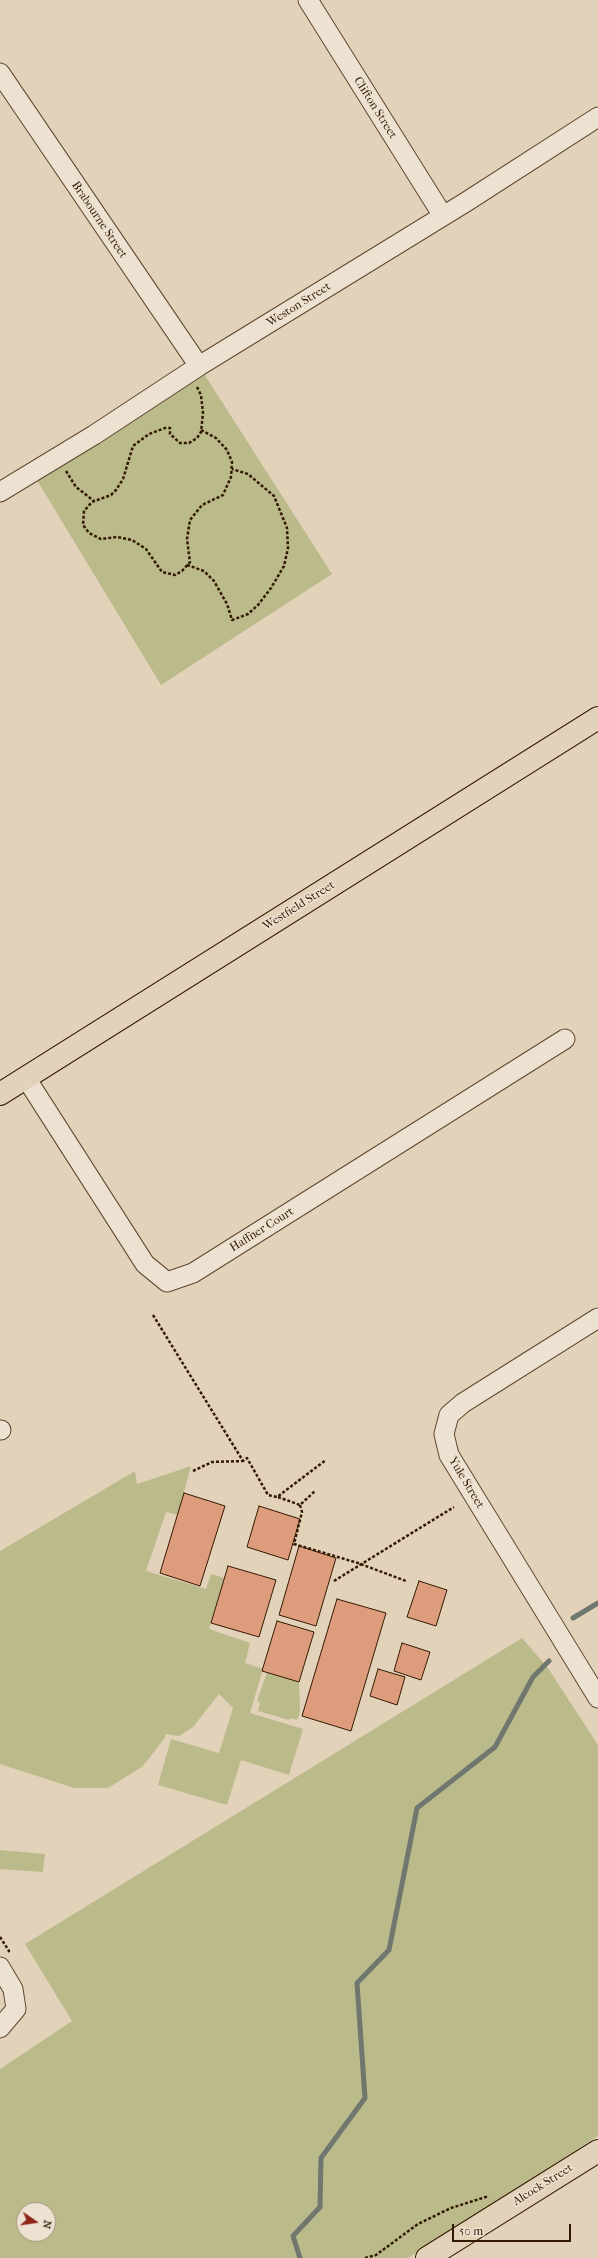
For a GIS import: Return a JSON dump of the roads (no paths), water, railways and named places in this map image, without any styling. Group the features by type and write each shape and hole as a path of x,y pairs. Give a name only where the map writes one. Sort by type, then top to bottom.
{"main road":[{"name":"Westfield Street","path":"0,1094 598,718"},
{"name":"Alcock Street","path":"427,2258 598,2151"}],"street":[{"name":"Clifton Street","path":"308,0 443,216"},
{"name":"Brabourne Street","path":"0,73 199,366"},
{"name":"Weston Street","path":"0,492 94,435 199,366 443,216 598,117"},
{"name":"Haffner Court","path":"26,1078 146,1264 167,1282 193,1273 565,1039"},
{"name":"Yule Street","path":"598,1318 463,1403 449,1415 444,1434 449,1455 598,1698"},
{"path":"0,2028 16,2009 13,1989 2,1961"}],"waterway":[{"path":"573,1618 598,1603"},
{"path":"300,2258 293,2236 320,2207 321,2158 365,2098 357,1983 389,1950 417,1808 495,1747 533,1677 549,1661"}]}
